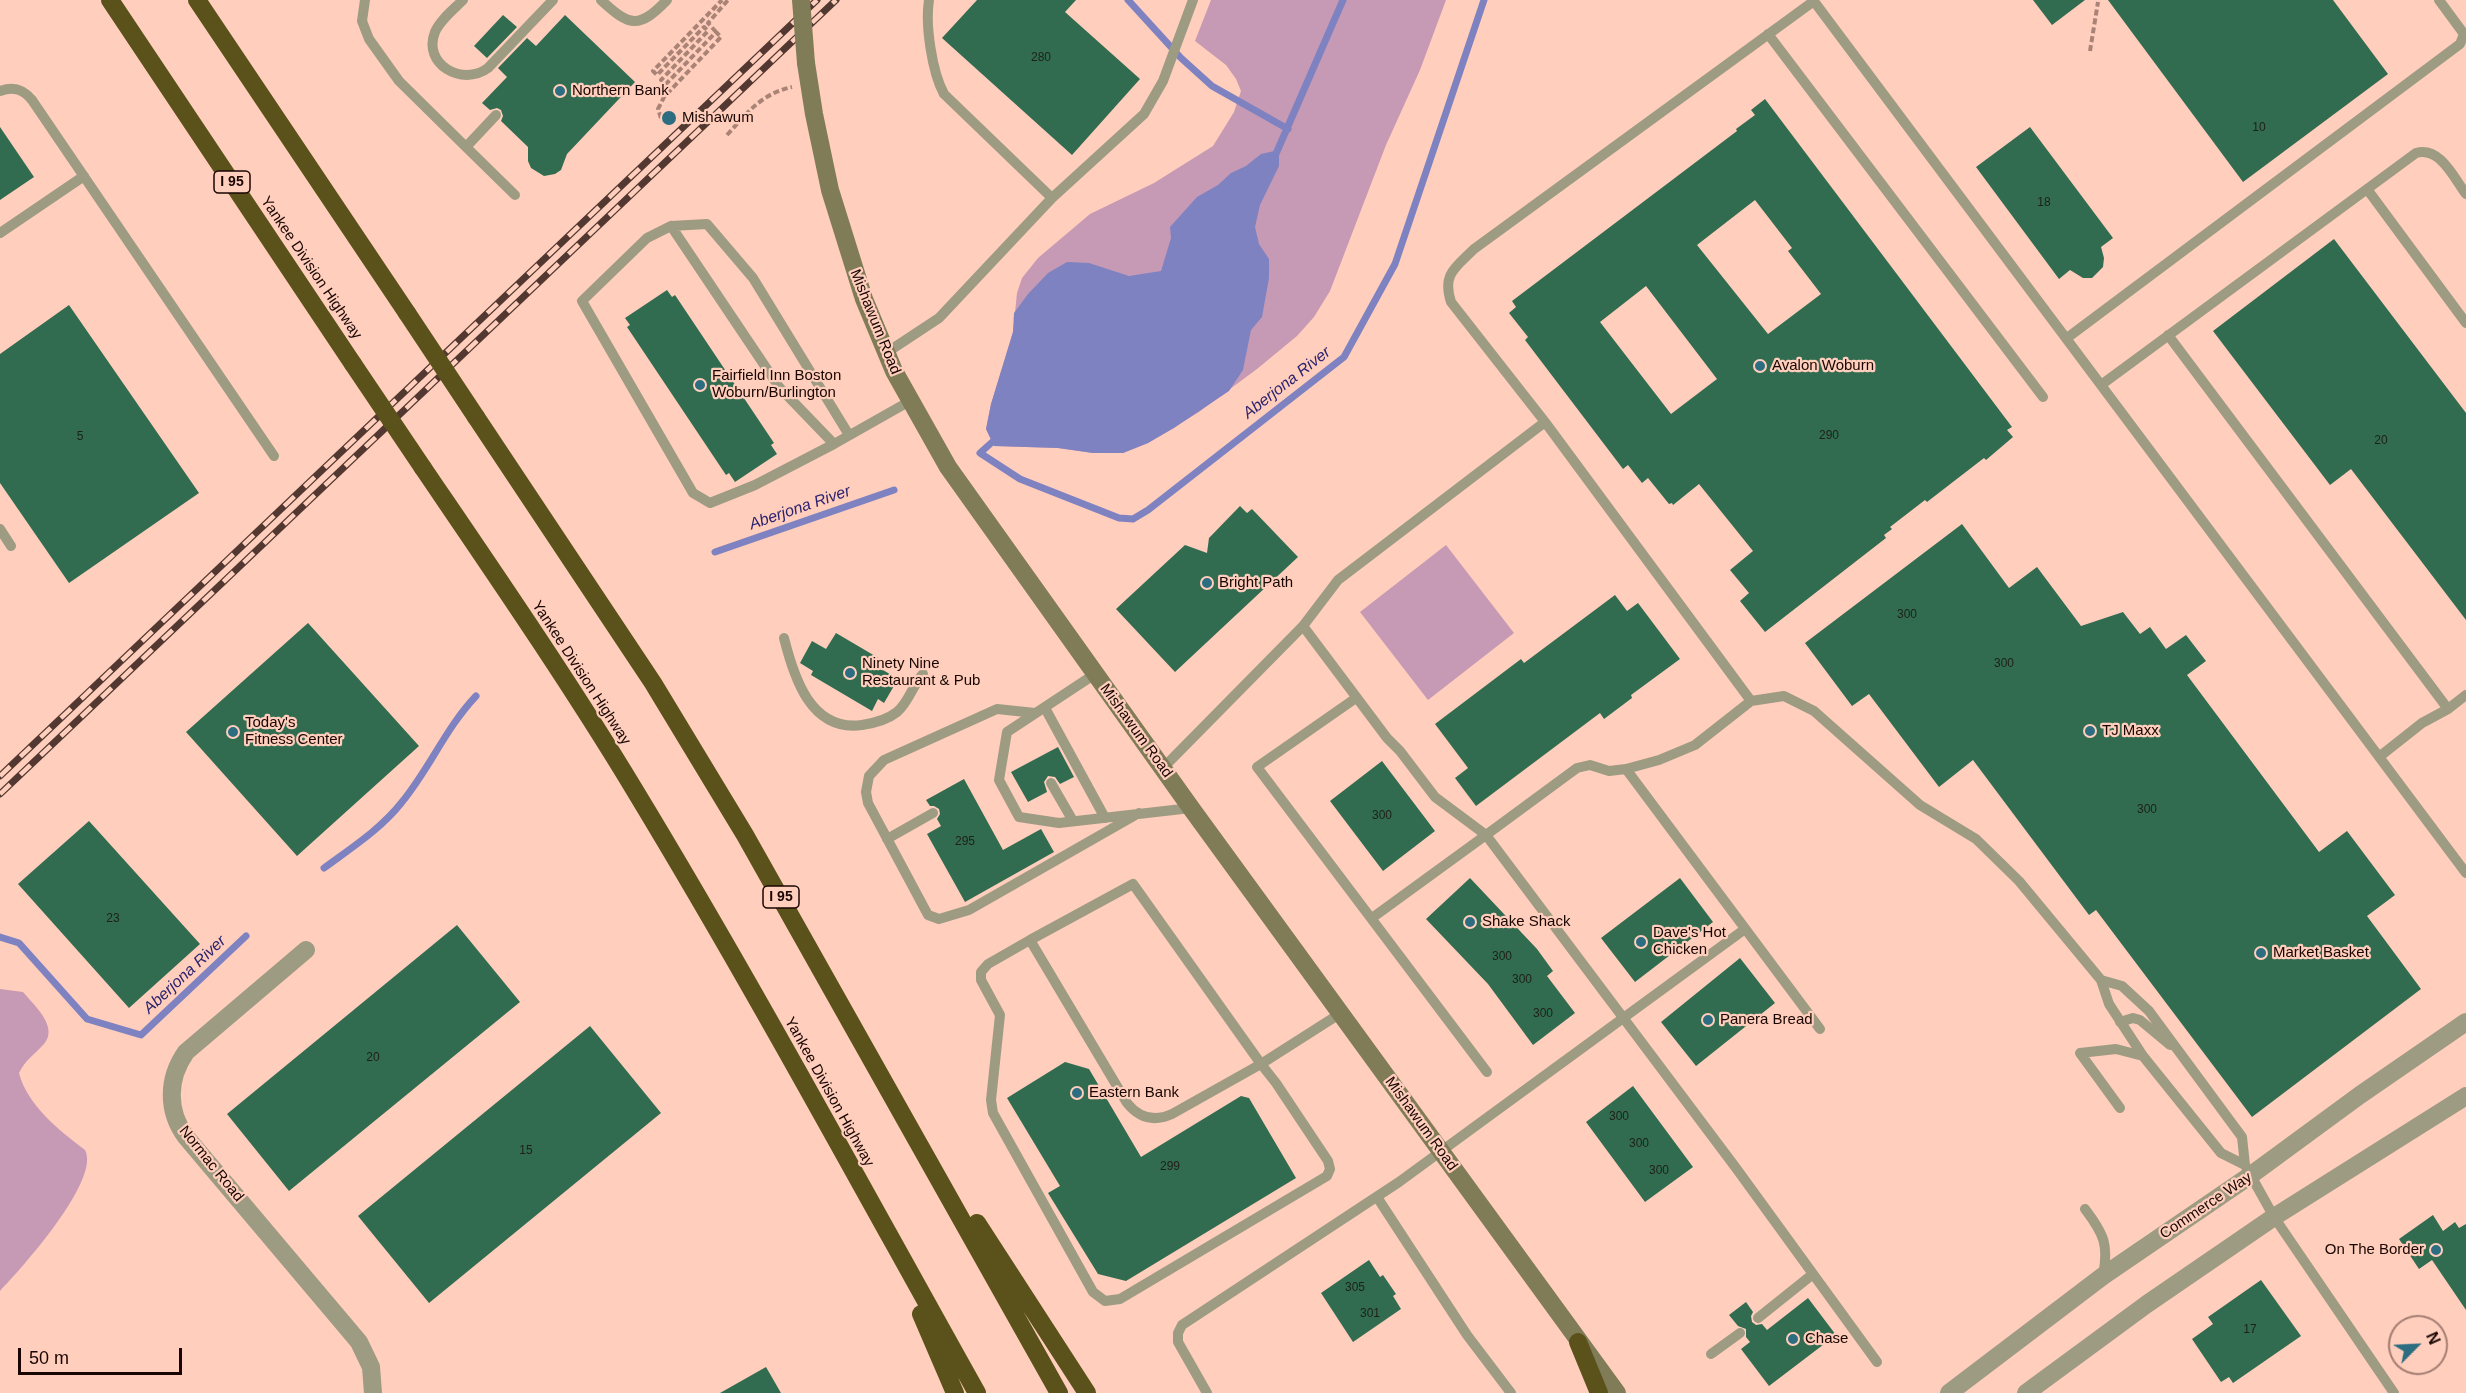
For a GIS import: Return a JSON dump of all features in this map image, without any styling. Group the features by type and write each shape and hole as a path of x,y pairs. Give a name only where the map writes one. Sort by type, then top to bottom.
{"highway":[{"name":"Yankee Division Highway","path":"110,0 540,642 634,789 728,949 977,1393"},
{"name":"I 95","path":"197,0 653,683 745,835 1059,1393"},
{"path":"882,1076 1087,1393"},
{"path":"883,1224 955,1393"},
{"path":"1578,1342 1599,1393"}],"main road":[{"name":"Mishawum Road","path":"801,0 809,83 824,167 837,219 864,299 886,353 910,402 948,467 1162,768 1617,1393"}],"street":[{"name":"Normac Road","path":"306,950 186,1052 173,1075 172,1108 186,1137 359,1342 371,1368 373,1393"},
{"name":"Commerce Way","path":"1949,1393 2248,1170 2466,1022"},
{"path":"2026,1393 2147,1304 2274,1217 2465,1099"}],"lane":[{"path":"364,0 362,21 369,39 399,81 515,195"},
{"path":"463,0 439,26 433,45 442,66 450,72 466,76 488,68 553,0"},
{"path":"602,0 621,18 636,22 650,17 667,0"},
{"path":"929,0 929,36 944,94 1052,198"},
{"path":"886,353 939,318 1052,198 1144,114 1153,101 1171,62 1193,0"},
{"path":"2067,338 2460,44 2464,34 2439,0"},
{"path":"1751,701 1545,422 1451,302 1446,286 1452,271 1474,249 1813,1 2466,873"},
{"path":"1767,34 2043,397"},
{"path":"0,91 15,89 29,96 274,456"},
{"path":"466,147 495,115"},
{"path":"2101,385 2416,153 2427,151 2440,159 2466,194"},
{"path":"0,233 84,176"},
{"path":"2367,189 2466,323"},
{"path":"849,435 753,278 707,224 671,226 647,238 582,301 693,493 710,503 755,485 834,444 910,402"},
{"path":"671,226 779,387 834,444"},
{"path":"2168,335 2448,709"},
{"path":"1162,768 1302,626 1338,579 1545,422"},
{"path":"0,529 11,546"},
{"path":"1302,626 1435,797 1486,835 1877,1362"},
{"path":"784,638 792,671 799,685 821,714 839,725 860,725 892,716 906,702 923,674"},
{"path":"1095,674 1007,732 999,780 1019,817 1059,823 1191,808"},
{"path":"2379,757 2422,723 2448,709 2466,695"},
{"path":"1371,918 1577,768 1590,765 1609,771 1659,760 1695,745 1751,701 1784,696 1814,711 1920,805 1976,839 2019,881 2101,980 2109,1004 2143,1056 2221,1153 2248,1170"},
{"path":"1356,698 1257,767 1487,1072"},
{"path":"1040,710 997,709 879,763 869,776 866,792 870,808 928,915 939,919 973,908 1139,813"},
{"path":"1040,710 1105,818"},
{"path":"1626,769 1820,1029"},
{"path":"1051,783 1073,821"},
{"path":"887,839 933,813"},
{"path":"1133,884 1276,1083 1328,1161 1330,1169 1327,1176 1120,1299 1109,1302 1101,1299 1093,1292 994,1116 991,1106 1000,1015 982,982 981,972 987,964 1030,940 1133,884"},
{"path":"1207,1393 1178,1342 1180,1328 1377,1197 1745,929"},
{"path":"1030,940 1127,1103 1141,1115 1154,1118 1166,1117 1261,1064 1341,1013"},
{"path":"2101,980 2122,986 2149,1011 2242,1137 2248,1170 2274,1217 2394,1393"},
{"path":"2120,1022 2133,1018 2140,1020 2182,1055"},
{"path":"2120,1108 2080,1053 2116,1049 2143,1056"},
{"path":"1377,1197 1467,1335 1511,1393"},
{"path":"2085,1209 2102,1231 2107,1254 2103,1276"},
{"path":"1758,1318 1813,1274"},
{"path":"1711,1354 1740,1334"}],"path":[{"path":"716,32 666,84 661,80 708,31 704,27 657,75 653,71 722,0"},
{"path":"662,118 658,108 661,101 722,37 708,23 728,0"},
{"path":"2090,51 2098,2"},
{"path":"727,135 754,106 774,91 809,83"}],"shaded area":[{"path":"1211,0 1446,0 1420,70 1386,145 1330,291 1314,317 1297,336 1199,412 1148,443 1123,453 994,446 986,429 991,404 1013,332 1017,293 1022,278 1038,258 1090,214 1154,183 1213,146 1234,112 1241,91 1236,79 1226,65 1195,41"},
{"path":"1446,545 1514,633 1428,700 1360,612"},
{"path":"0,989 23,992 47,1024 49,1031 44,1044 24,1064 19,1073 29,1096 37,1106 55,1126 85,1150 87,1164 71,1202 56,1224 0,1291"}],"water":[{"path":"1279,150 1279,166 1260,205 1255,227 1259,244 1269,259 1269,278 1262,317 1251,330 1243,370 1229,391 1174,428 1148,443 1123,453 994,446 986,429 991,404 1013,332 1014,313 1048,273 1067,262 1089,263 1129,276 1161,271 1171,238 1170,227 1197,197 1261,154"}],"building":[{"path":"977,0 1076,0 1065,12 1140,79 1072,155 942,38"},
{"path":"2033,0 2085,0 2052,25"},
{"path":"2108,0 2333,0 2388,74 2243,182"},
{"path":"503,15 517,27 487,58 474,46"},
{"name":"Northern Bank","path":"565,15 635,82 567,154 561,170 544,176 531,168 528,161 528,147 501,121 503,116 501,110 497,108 490,110 482,103 507,77 498,68 527,38 536,46"},
{"name":"Avalon Woburn","path":"1765,99 2012,427 2007,430 2013,437 1986,460 1984,458 1890,527 1892,529 1884,535 1886,538 1765,632 1740,601 1749,593 1730,570 1753,551 1699,484 1673,505 1669,504 1648,478 1642,483 1628,465 1623,469 1525,340 1528,337 1509,313 1516,307 1512,301 1737,131 1736,129 1755,115 1751,110","holes":["1755,200 1792,248 1788,251 1821,294 1768,334 1697,245","1646,286 1717,379 1671,414 1600,322"]},
{"path":"0,127 34,177 0,200"},
{"path":"2030,127 2113,238 2101,247 2104,258 2103,267 2092,278 2083,278 2070,270 2059,279 1976,167"},
{"path":"2334,239 2466,413 2466,620 2351,469 2330,485 2213,331"},
{"name":"Fairfield Inn Boston Woburn/Burlington","path":"667,290 672,297 675,295 774,443 771,445 777,454 735,482 729,473 726,475 627,327 630,325 625,318"},
{"path":"69,305 199,493 69,583 0,483 0,354"},
{"name":"Bright Path","path":"1240,506 1247,513 1252,509 1298,557 1175,672 1116,609 1185,545 1207,553 1209,538"},
{"path":"1962,524 2009,588 2037,567 2081,626 2123,612 2140,634 2150,627 2166,649 2186,635 2206,661 2187,675 2319,852 2347,831 2395,895 2367,916 2421,989 2252,1117 2096,910 2089,915 1973,760 1939,787 1869,694 1852,706 1805,643"},
{"path":"1615,595 1627,611 1638,603 1680,659 1631,695 1632,698 1604,719 1600,713 1476,806 1455,778 1468,768 1435,724 1521,659 1524,663"},
{"path":"308,623 419,746 297,856 186,732"},
{"name":"Ninety Nine Restaurant & Pub","path":"836,633 887,663 883,670 898,679 884,703 878,699 872,711 811,675 813,671 800,663 812,641 826,649"},
{"path":"1058,747 1074,777 1060,784 1055,777 1048,776 1044,782 1047,792 1028,802 1011,772"},
{"path":"1382,761 1435,831 1383,871 1330,801"},
{"path":"964,779 1003,850 1041,829 1054,852 965,902 927,834 941,826 937,819 940,814 939,809 930,806 926,800"},
{"path":"89,821 200,944 129,1008 18,884"},
{"path":"1470,878 1537,949 1553,971 1547,976 1575,1013 1533,1045 1488,984 1426,919"},
{"path":"1680,878 1713,922 1635,982 1601,938"},
{"path":"457,925 520,1002 289,1191 227,1114"},
{"name":"Panera Bread","path":"1740,958 1775,1003 1696,1066 1661,1022"},
{"path":"590,1026 661,1113 429,1303 358,1216"},
{"path":"1065,1062 1089,1069 1141,1157 1241,1096 1249,1098 1296,1178 1126,1281 1098,1274 1048,1193 1060,1186 1007,1098"},
{"path":"1633,1086 1693,1167 1645,1202 1586,1122"},
{"name":"On The Border","path":"2433,1215 2443,1231 2455,1222 2459,1228 2466,1224 2466,1310 2432,1260 2419,1269 2399,1239"},
{"path":"1369,1260 1380,1277 1383,1275 1396,1294 1393,1296 1401,1309 1353,1342 1321,1293"},
{"path":"2261,1280 2301,1336 2233,1383 2229,1377 2221,1382 2192,1339 2213,1324 2208,1317"},
{"name":"Chase","path":"1808,1298 1836,1335 1769,1386 1741,1349 1750,1342 1746,1337 1746,1329 1738,1326 1729,1315 1746,1302 1753,1312 1752,1322 1756,1325 1762,1324 1767,1330"},
{"path":"766,1367 781,1393 720,1393"}],"waterway":[{"path":"1128,0 1181,58 1212,86 1288,129"},
{"path":"1275,156 1343,0"},
{"name":"Aberjona River","path":"999,436 980,453 1020,479 1119,518 1133,519 1148,510 1344,357 1395,264 1484,0"},
{"name":"Aberjona River","path":"715,552 894,490"},
{"name":"Aberjona River","path":"324,868 365,838 394,812 412,789 455,722 476,696"},
{"name":"Aberjona River","path":"0,937 19,943 87,1019 141,1035 246,936"}],"railway":[{"path":"0,776 817,0"},
{"path":"0,794 836,0"}],"place":[{"name":"Northern Bank","path":"560,91"},
{"name":"Mishawum","path":"669,118"},
{"name":"Avalon Woburn","path":"1760,366"},
{"name":"Fairfield Inn Boston Woburn/Burlington","path":"700,385"},
{"name":"Bright Path","path":"1207,583"},
{"name":"Ninety Nine Restaurant & Pub","path":"850,673"},
{"name":"TJ Maxx","path":"2090,731"},
{"name":"Today's Fitness Center","path":"233,732"},
{"name":"Shake Shack","path":"1470,922"},
{"name":"Dave's Hot Chicken","path":"1641,942"},
{"name":"Market Basket","path":"2261,953"},
{"name":"Panera Bread","path":"1708,1020"},
{"name":"Eastern Bank","path":"1077,1093"},
{"name":"On The Border","path":"2436,1250"},
{"name":"Chase","path":"1793,1339"}]}
